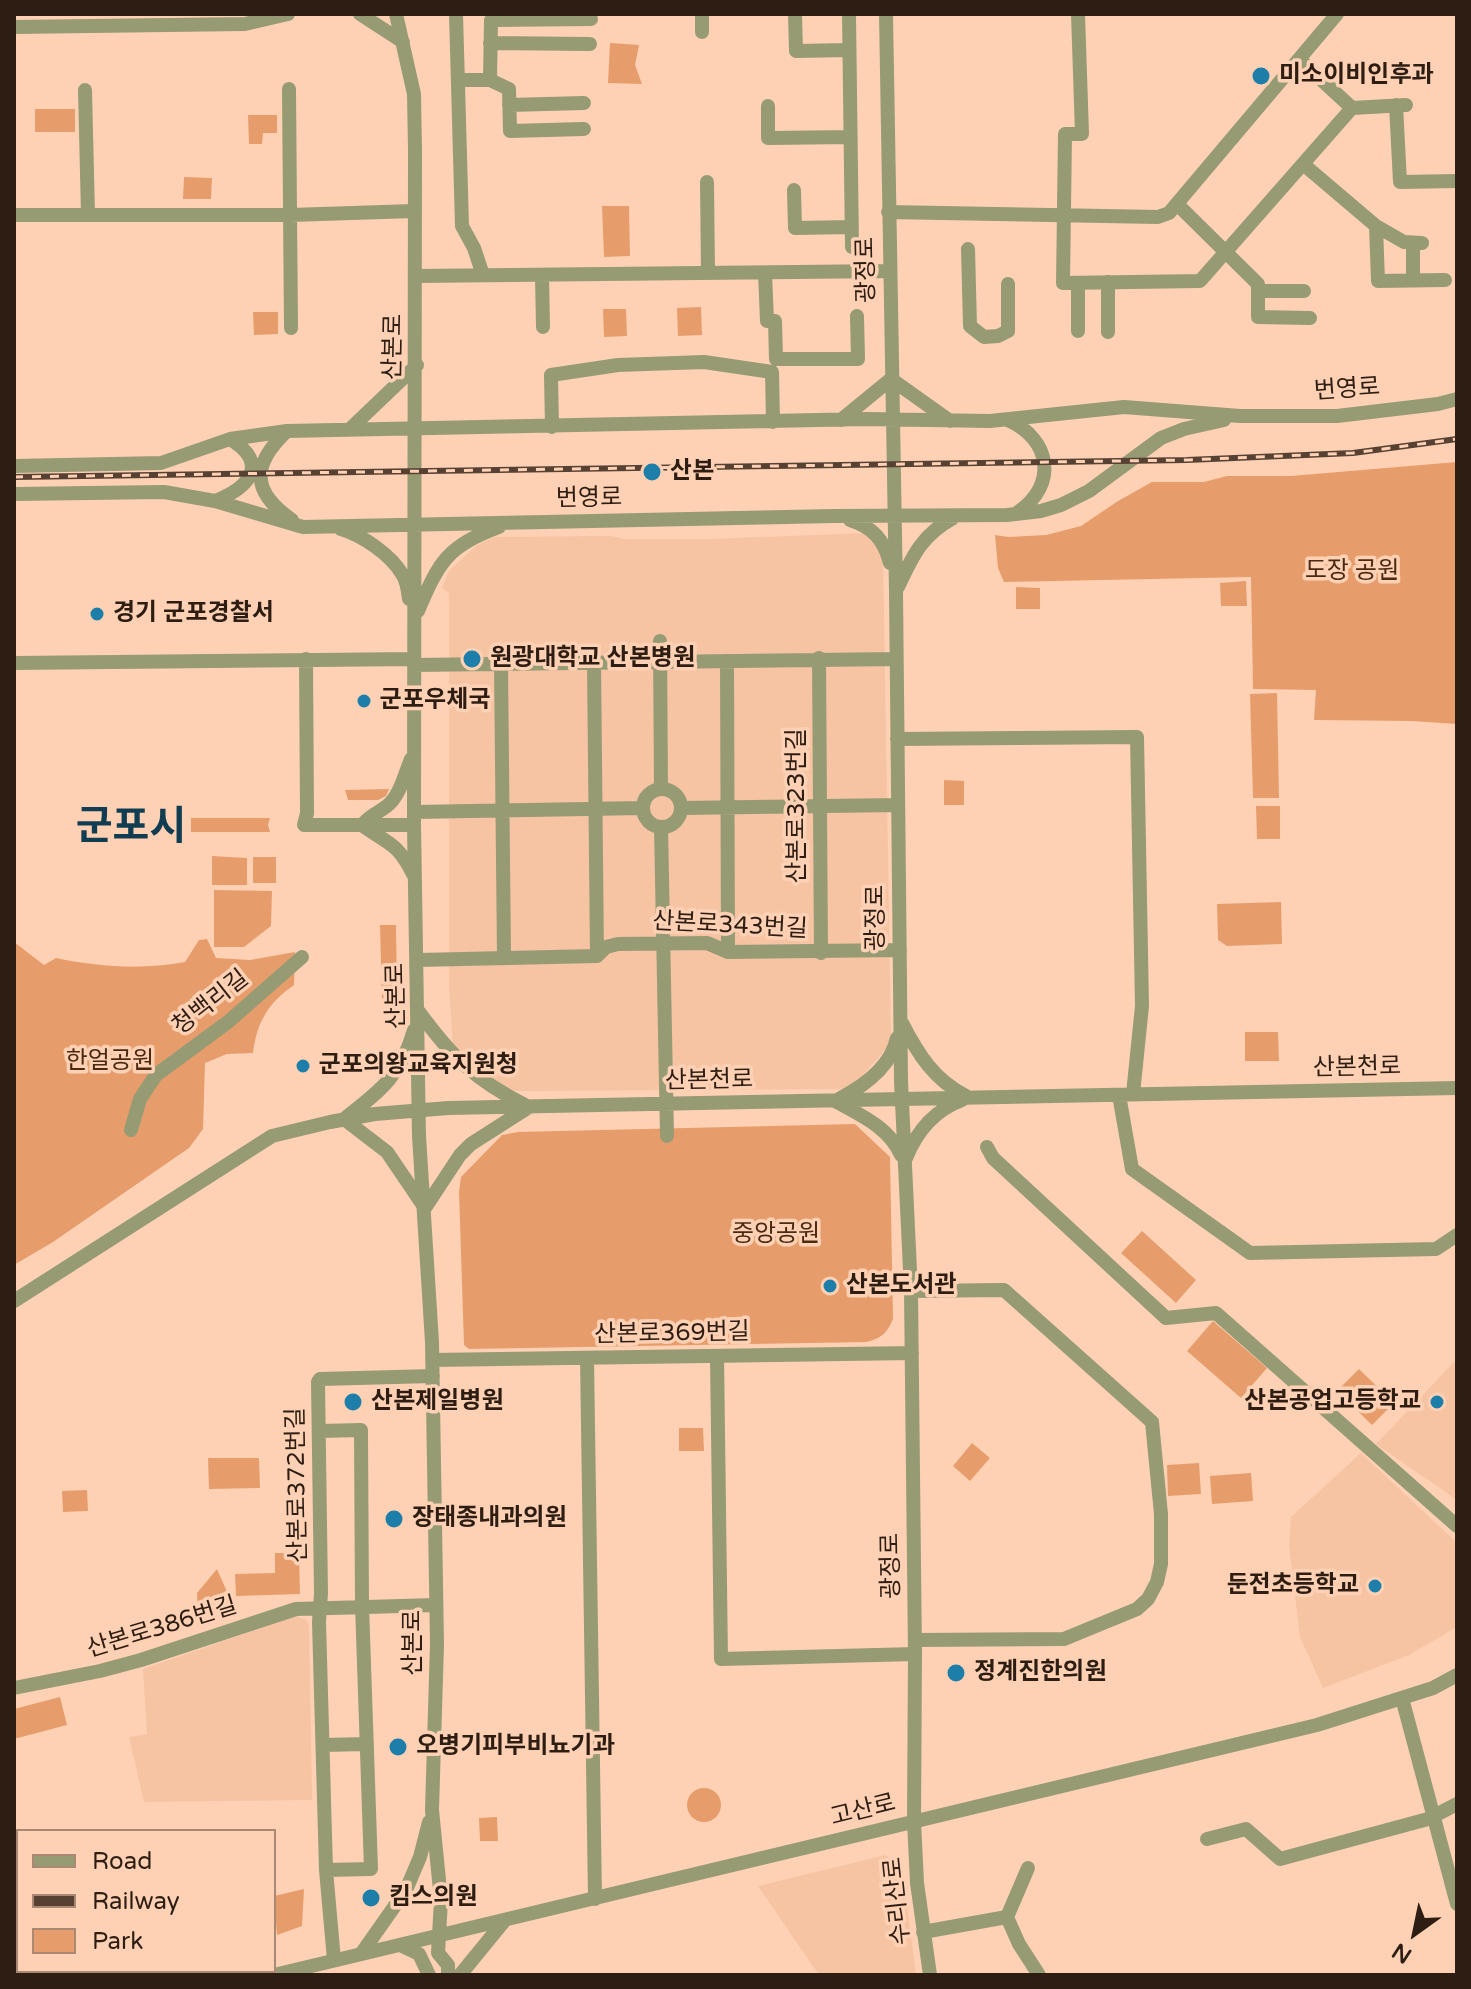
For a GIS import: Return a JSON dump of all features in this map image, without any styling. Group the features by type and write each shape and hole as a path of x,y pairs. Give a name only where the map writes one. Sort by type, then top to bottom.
{"street":[{"path":"14,27 245,24 288,14"},
{"path":"360,14 402,37 407,14"},
{"name":"산본로","path":"396,14 414,94 417,365 413,429 414,818 419,1109 433,1376 436,1605 432,1810 441,1900 438,1953 448,1965 448,1975"},
{"path":"456,14 462,226 483,275"},
{"path":"702,14 702,32"},
{"path":"795,14 796,51 849,50"},
{"path":"849,14 852,247"},
{"name":"광정로","path":"886,14 900,1019 912,1353 914,1821"},
{"path":"1078,14 1082,134 1065,134 1063,283 1200,281 1352,108 1401,105 1400,182 1457,181"},
{"path":"888,212 1158,217 1169,213 1337,14"},
{"path":"490,80 491,20 591,19"},
{"path":"490,43 590,44"},
{"path":"1299,59 1352,108"},
{"path":"459,80 490,80 509,89 510,131 584,129"},
{"path":"289,89 291,328"},
{"path":"85,90 88,215"},
{"path":"509,105 584,103"},
{"path":"768,106 768,138 850,137"},
{"path":"1303,164 1376,226 1404,242 1417,243 1413,280"},
{"path":"707,182 708,273"},
{"path":"794,190 795,228 852,227"},
{"path":"1177,204 1258,284 1258,317 1310,318"},
{"path":"14,215 290,215 414,211"},
{"path":"1376,226 1378,281 1445,280"},
{"path":"968,249 970,326 984,337 998,336 1008,331 1008,284"},
{"path":"416,276 889,271"},
{"path":"765,273 767,321 775,321 776,359 858,359 857,316"},
{"path":"542,275 543,327"},
{"path":"1108,282 1108,332"},
{"path":"1078,283 1078,331"},
{"path":"1258,291 1304,291"},
{"path":"552,427 551,375 618,365 704,362 772,372 773,422"},
{"path":"350,429 417,365"},
{"path":"841,420 891,379 951,421"},
{"name":"번영로","path":"14,466 161,463 230,439 287,431 841,420 1008,420 1124,407 1240,416 1337,416 1457,399"},
{"name":"번영로","path":"14,494 164,492 215,501 303,527 1014,514 1041,511 1089,491 1161,438 1184,429 1240,416"},
{"path":"1008,420 1018,424 1036,441 1045,470 1038,493 1031,503 1014,514"},
{"path":"287,431 264,458 259,476 264,492 279,511 303,527"},
{"path":"215,501 247,484 251,469 248,455 230,439"},
{"path":"834,516 864,524 880,537 896,591"},
{"path":"896,591 922,541 935,528 956,516"},
{"path":"414,618 436,570 453,550 473,537 510,523"},
{"path":"330,526 363,540 394,564 404,575 414,618"},
{"path":"660,641 661,789"},
{"name":"산본로323번길","path":"819,658 821,953"},
{"path":"14,663 306,659 501,664 896,659"},
{"path":"306,659 307,813 304,825 362,825 503,811 643,808"},
{"path":"727,661 728,952"},
{"path":"594,663 597,956"},
{"path":"501,664 504,957"},
{"path":"897,739 1137,737 1142,1006 1126,1095 1132,1169 1250,1253 1436,1249 1457,1235"},
{"path":"362,825 371,814 388,806 395,797 414,751"},
{"path":"661,789 673,793 681,808 676,822 661,827 649,822 643,808 648,795 661,789"},
{"path":"681,808 898,805"},
{"path":"362,825 391,842 405,858 415,878"},
{"path":"661,827 667,1136"},
{"name":"산본로343번길","path":"418,960 597,956 612,945 663,943 707,943 728,952 900,950"},
{"name":"청백리길","path":"131,1130 140,1099 156,1075 228,1022 302,957"},
{"path":"419,1012 442,1044 469,1072 529,1107"},
{"path":"419,1012 406,1056 394,1074 381,1089 344,1119 387,1152 425,1208 460,1155 529,1107"},
{"path":"900,1019 927,1066 949,1088 970,1098"},
{"path":"835,1100 859,1089 881,1070 895,1049 900,1019"},
{"name":"산본천로","path":"14,1301 262,1142 286,1132 344,1119 419,1109 1457,1088"},
{"path":"905,1162 911,1145 934,1116 949,1105 970,1098"},
{"path":"835,1100 878,1125 897,1144 905,1162"},
{"path":"987,1147 1001,1166 1166,1318 1216,1313 1457,1526"},
{"path":"717,1356 721,1659 1064,1639 1137,1609 1148,1599 1157,1582 1161,1564 1152,1422 1004,1290 911,1291"},
{"name":"산본로369번길","path":"432,1360 912,1353"},
{"path":"587,1358 595,1899"},
{"name":"산본로372번길","path":"321,1608 318,1382 320,1379 433,1376"},
{"path":"320,1431 361,1430 362,1605 371,1869 326,1870"},
{"name":"산본로386번길","path":"14,1688 100,1671 296,1609 436,1605"},
{"path":"321,1608 326,1870 334,1960"},
{"name":"고산로","path":"274,1975 1317,1725 1433,1688 1457,1675"},
{"path":"1402,1698 1457,1904"},
{"path":"323,1745 367,1744"},
{"path":"1207,1839 1246,1829 1280,1859 1428,1819 1457,1804"},
{"path":"361,1954 406,1890 420,1857 432,1810"},
{"name":"수리산로","path":"914,1821 917,1883 930,1975"},
{"path":"1028,1868 1007,1917 1019,1944 1039,1975"},
{"path":"923,1932 1007,1917"},
{"path":"460,1975 505,1920"},
{"path":"400,1945 419,1954 430,1975"},
{"path":"430,1975 438,1953"}],"shaded area":[{"path":"868,533 883,554 891,1043 851,1089 515,1091 501,1086 453,1045 449,986 449,593 442,588 449,571 476,546 494,537 711,539"},
{"name":"산본공업고등학교","path":"1457,1359 1457,1500 1376,1444"},
{"name":"둔전초등학교","path":"1361,1453 1457,1543 1457,1627 1409,1655 1323,1688 1300,1637 1289,1545 1291,1517"},
{"path":"296,1616 306,1620 309,1625 312,1800 144,1802 129,1737 147,1734 143,1669"},
{"path":"886,1855 903,1873 916,1975 819,1975 758,1886"}],"green space":[{"path":"610,43 639,45 635,65 642,84 608,83"},
{"path":"35,109 75,109 75,132 35,132"},
{"path":"248,115 277,115 277,133 263,133 262,144 249,144"},
{"path":"184,177 212,178 211,199 183,199"},
{"path":"602,206 629,206 630,256 604,257"},
{"path":"701,307 702,335 678,336 677,308"},
{"path":"603,309 626,309 627,336 604,337"},
{"path":"253,312 278,312 278,334 254,335"},
{"name":"도장 공원","path":"1457,462 1457,724 1314,720 1316,690 1253,689 1251,577 1004,582 998,568 995,535 1046,535 1081,526 1152,482 1204,482 1227,476 1291,476"},
{"path":"1246,581 1247,606 1221,606 1220,583"},
{"path":"1016,587 1040,588 1040,609 1016,609"},
{"path":"1277,693 1279,798 1253,798 1250,694"},
{"path":"944,780 964,781 964,805 944,805"},
{"path":"389,789 386,796 378,800 348,800 345,790"},
{"path":"1256,806 1280,806 1280,839 1257,839"},
{"path":"191,818 270,818 270,832 191,832"},
{"path":"212,856 247,858 247,885 212,885"},
{"path":"253,857 276,857 276,883 253,883"},
{"path":"214,890 272,891 271,926 244,947 214,947"},
{"path":"1281,902 1282,944 1227,946 1218,940 1217,904"},
{"path":"380,925 396,925 397,999 382,999"},
{"name":"한얼공원","path":"207,939 216,958 250,960 295,952 294,985 265,1014 253,1053 227,1054 205,1063 203,1129 189,1148 53,1242 14,1265 14,942 44,965 56,958 88,964 137,967 185,962 199,940"},
{"path":"1245,1032 1278,1032 1279,1061 1245,1061"},
{"name":"중앙공원","path":"855,1124 890,1157 893,1319 880,1337 866,1342 469,1349 464,1345 461,1177 502,1135 518,1132"},
{"path":"1142,1231 1196,1280 1176,1303 1121,1253"},
{"path":"1213,1321 1267,1368 1241,1398 1187,1351"},
{"path":"1359,1369 1394,1403 1372,1425 1337,1391"},
{"path":"679,1428 703,1428 704,1451 679,1451"},
{"path":"972,1443 990,1458 970,1481 953,1466"},
{"path":"208,1458 259,1458 260,1488 209,1489"},
{"path":"1199,1463 1201,1494 1168,1496 1167,1465"},
{"path":"1251,1473 1253,1501 1212,1504 1210,1476"},
{"path":"87,1490 88,1511 63,1512 62,1491"},
{"path":"275,1553 299,1553 300,1594 236,1596 235,1574 275,1573"},
{"path":"217,1569 231,1601 198,1616 197,1593"},
{"path":"60,1697 67,1725 14,1739 14,1709"},
{"path":"704,1788 716,1793 721,1805 716,1817 704,1822 692,1817 687,1805 692,1793"},
{"path":"497,1817 498,1841 480,1841 479,1818"},
{"path":"304,1889 302,1926 277,1935 276,1896"}],"railway":[{"path":"14,477 1187,460 1353,453 1457,439"}],"place":[{"name":"미소이비인후과","path":"1261,76"},
{"name":"산본","path":"652,472"},
{"name":"경기 군포경찰서","path":"97,614"},
{"name":"원광대학교 산본병원","path":"472,659"},
{"name":"군포우체국","path":"364,701"},
{"name":"군포의왕교육지원청","path":"303,1066"},
{"name":"산본도서관","path":"830,1286"},
{"name":"산본제일병원","path":"353,1402"},
{"name":"산본공업고등학교","path":"1437,1402"},
{"name":"장태종내과의원","path":"394,1519"},
{"name":"둔전초등학교","path":"1375,1586"},
{"name":"정계진한의원","path":"956,1673"},
{"name":"오병기피부비뇨기과","path":"398,1747"},
{"name":"킴스의원","path":"371,1898"}],"district":[{"name":"군포시","path":"131,828"}]}
